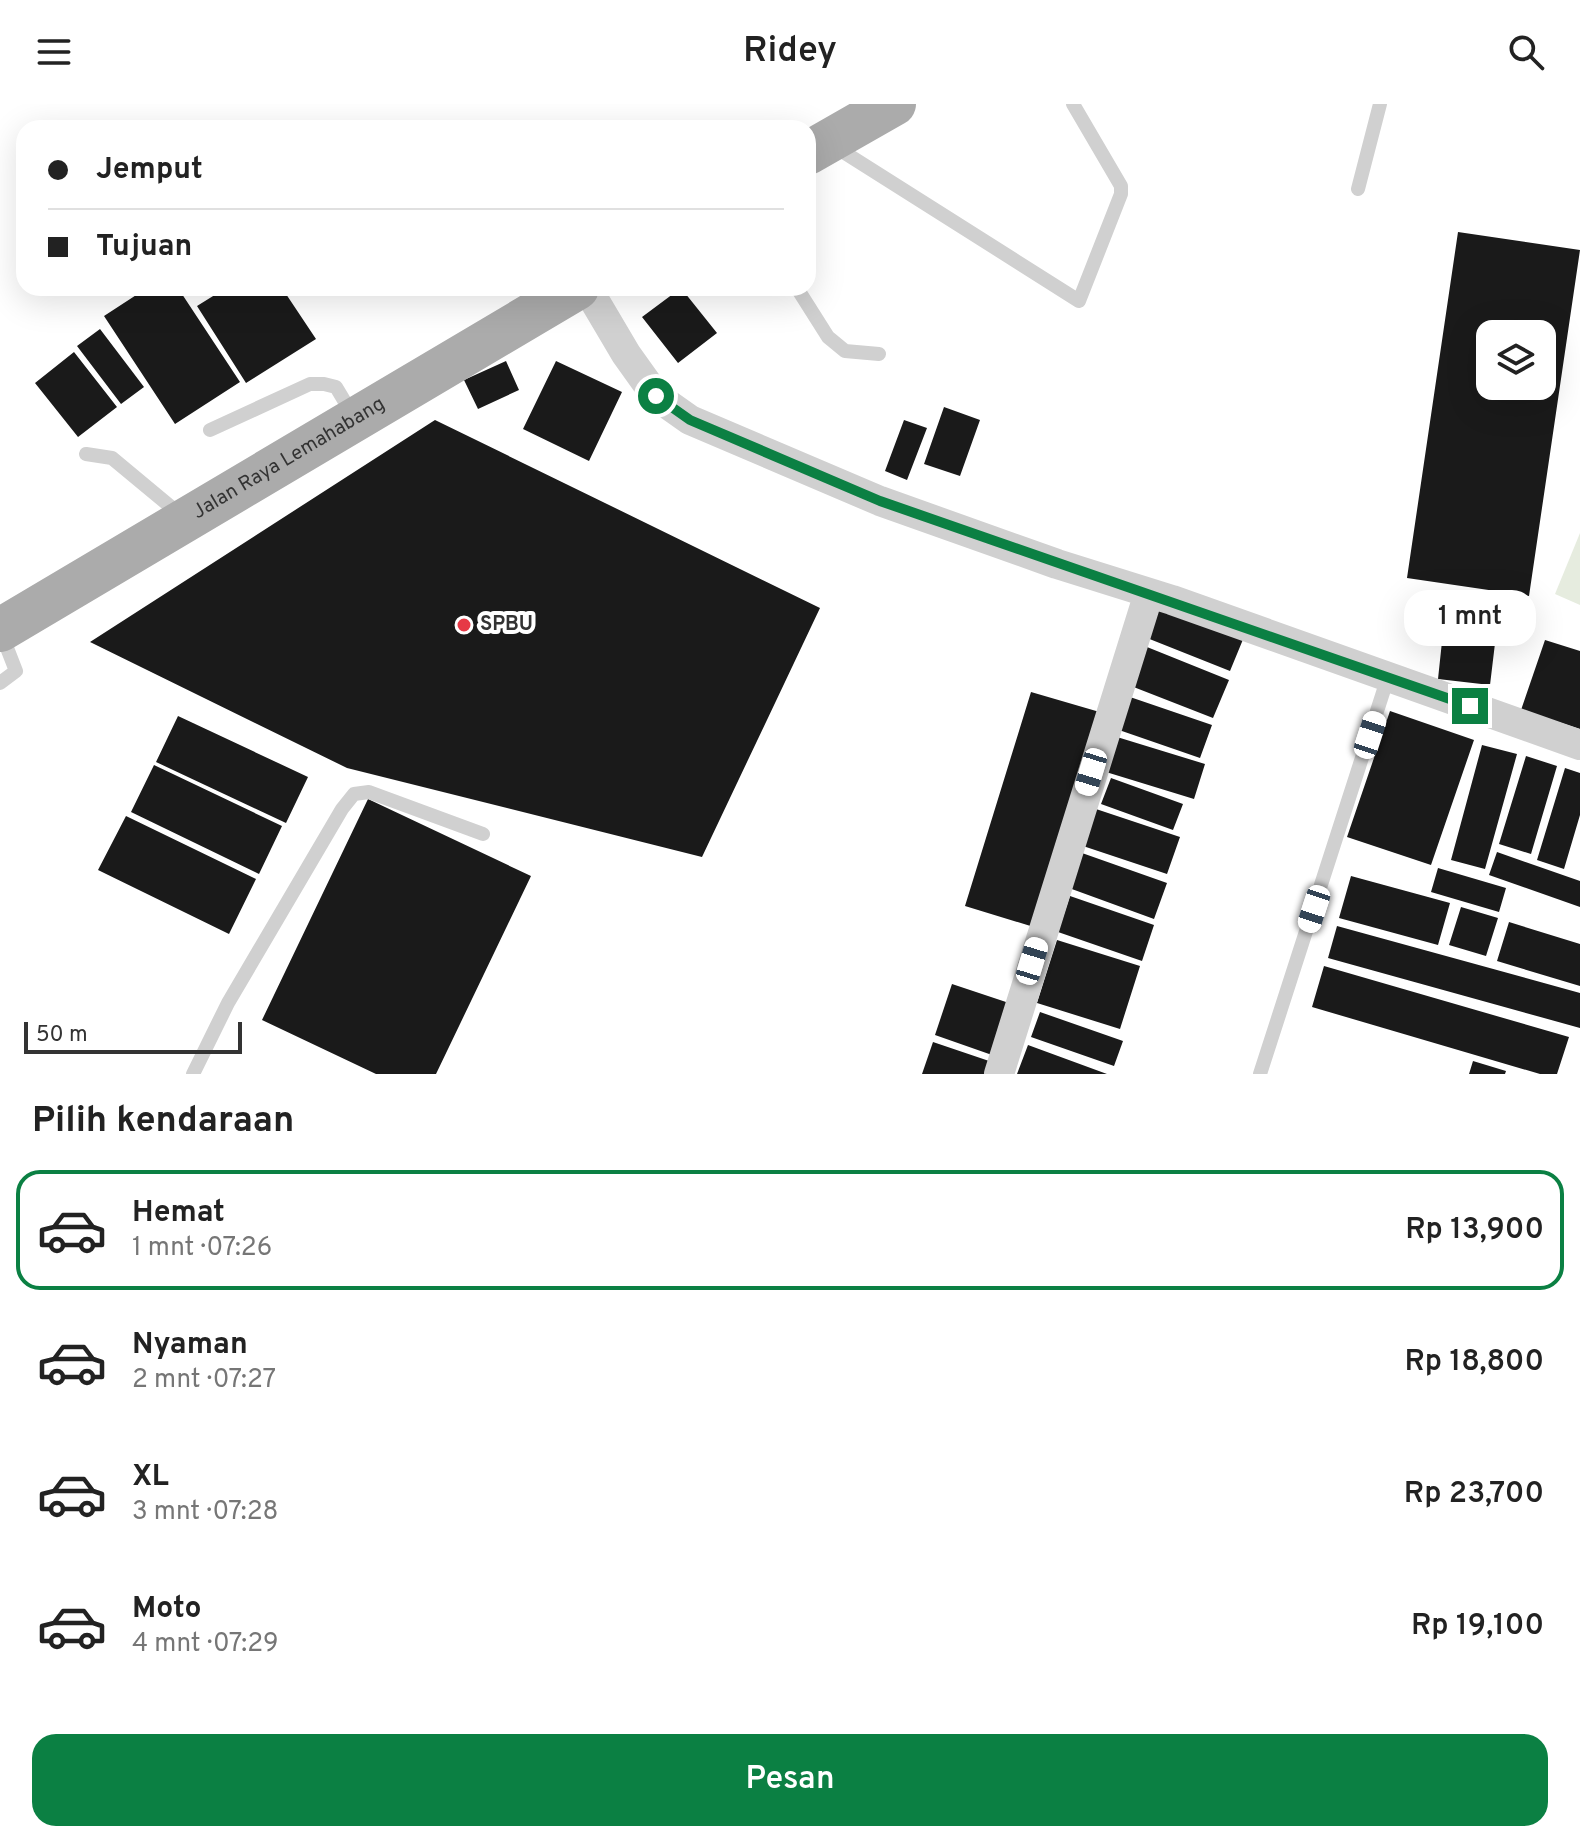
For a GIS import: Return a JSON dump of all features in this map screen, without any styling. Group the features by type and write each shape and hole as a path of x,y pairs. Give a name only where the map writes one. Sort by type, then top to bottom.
{"main road":[{"path":"818,147 894,104"},
{"name":"Jalan Raya Lemahabang","path":"0,630 564,296"}],"street":[{"path":"592,296 626,354 656,396 690,420 880,501 1580,745"},
{"path":"999,1074 1149,593"}],"lane":[{"path":"818,147 1079,301 1121,194 1121,186 1073,104"},
{"path":"1358,189 1380,104"},
{"path":"802,296 828,337 845,351 879,354"},
{"path":"210,430 310,384 336,387 356,419"},
{"path":"86,454 112,458 186,520"},
{"path":"0,630 16,671 0,683"},
{"path":"1260,1074 1388,677"},
{"path":"193,1074 228,1003 342,809 354,794 369,792 483,834"}],"shaded area":[{"path":"1580,533 1580,605 1555,594"}],"building":[{"path":"1458,232 1580,250 1529,596 1407,578"},
{"path":"135,296 183,296 240,382 175,424 104,316"},
{"path":"213,296 287,296 316,339 246,383 197,306"},
{"path":"670,296 687,296 717,333 678,363 642,317"},
{"path":"100,329 144,387 121,404 77,346"},
{"path":"74,352 117,407 78,437 35,383"},
{"path":"506,361 519,390 478,409 464,380"},
{"path":"556,361 622,392 589,461 523,429"},
{"path":"944,407 980,420 960,476 924,464"},
{"name":"SPBU","path":"435,420 820,608 702,857 347,768 90,642"},
{"path":"904,420 927,428 907,480 885,471"},
{"path":"1160,604 1244,637 1230,671 1147,638"},
{"path":"1446,604 1499,610 1490,685 1438,679"},
{"path":"1545,640 1580,651 1580,729 1521,710"},
{"path":"1147,647 1229,680 1213,718 1131,686"},
{"path":"1031,692 1103,713 1037,928 965,906"},
{"path":"1130,697 1212,725 1200,758 1119,730"},
{"path":"1390,711 1474,740 1431,865 1347,837"},
{"path":"178,716 308,777 286,823 156,762"},
{"path":"1117,737 1205,764 1194,799 1106,772"},
{"path":"1482,745 1517,754 1485,869 1451,860"},
{"path":"1526,756 1557,766 1531,854 1499,844"},
{"path":"154,765 282,826 259,874 131,812"},
{"path":"1565,768 1580,773 1580,815 1564,869 1537,860"},
{"path":"1111,778 1183,804 1173,830 1101,804"},
{"path":"368,799 531,876 436,1074 376,1074 262,1020"},
{"path":"1096,809 1180,837 1167,874 1083,846"},
{"path":"126,816 256,879 229,934 98,870"},
{"path":"1497,852 1580,881 1580,907 1489,875"},
{"path":"1082,853 1167,883 1154,919 1069,888"},
{"path":"1438,868 1506,888 1499,912 1431,892"},
{"path":"1351,876 1450,903 1438,945 1339,918"},
{"path":"1070,896 1154,925 1142,961 1058,932"},
{"path":"1461,907 1498,918 1486,956 1449,945"},
{"path":"1509,922 1580,944 1580,986 1497,961"},
{"path":"1337,926 1580,993 1580,1028 1328,958"},
{"path":"1057,940 1140,966 1120,1029 1037,1003"},
{"path":"1324,966 1569,1037 1557,1074 1540,1074 1312,1007"},
{"path":"952,984 1009,1003 992,1055 935,1035"},
{"path":"1040,1012 1123,1041 1114,1066 1031,1037"},
{"path":"933,1042 995,1063 991,1074 922,1074"},
{"path":"1028,1045 1107,1074 1017,1074"},
{"path":"1473,1061 1506,1071 1505,1074 1469,1074"}],"place":[{"name":"SPBU","path":"464,625"}],"route":[{"path":"656,396 690,420 880,501 1470,706"}]}
